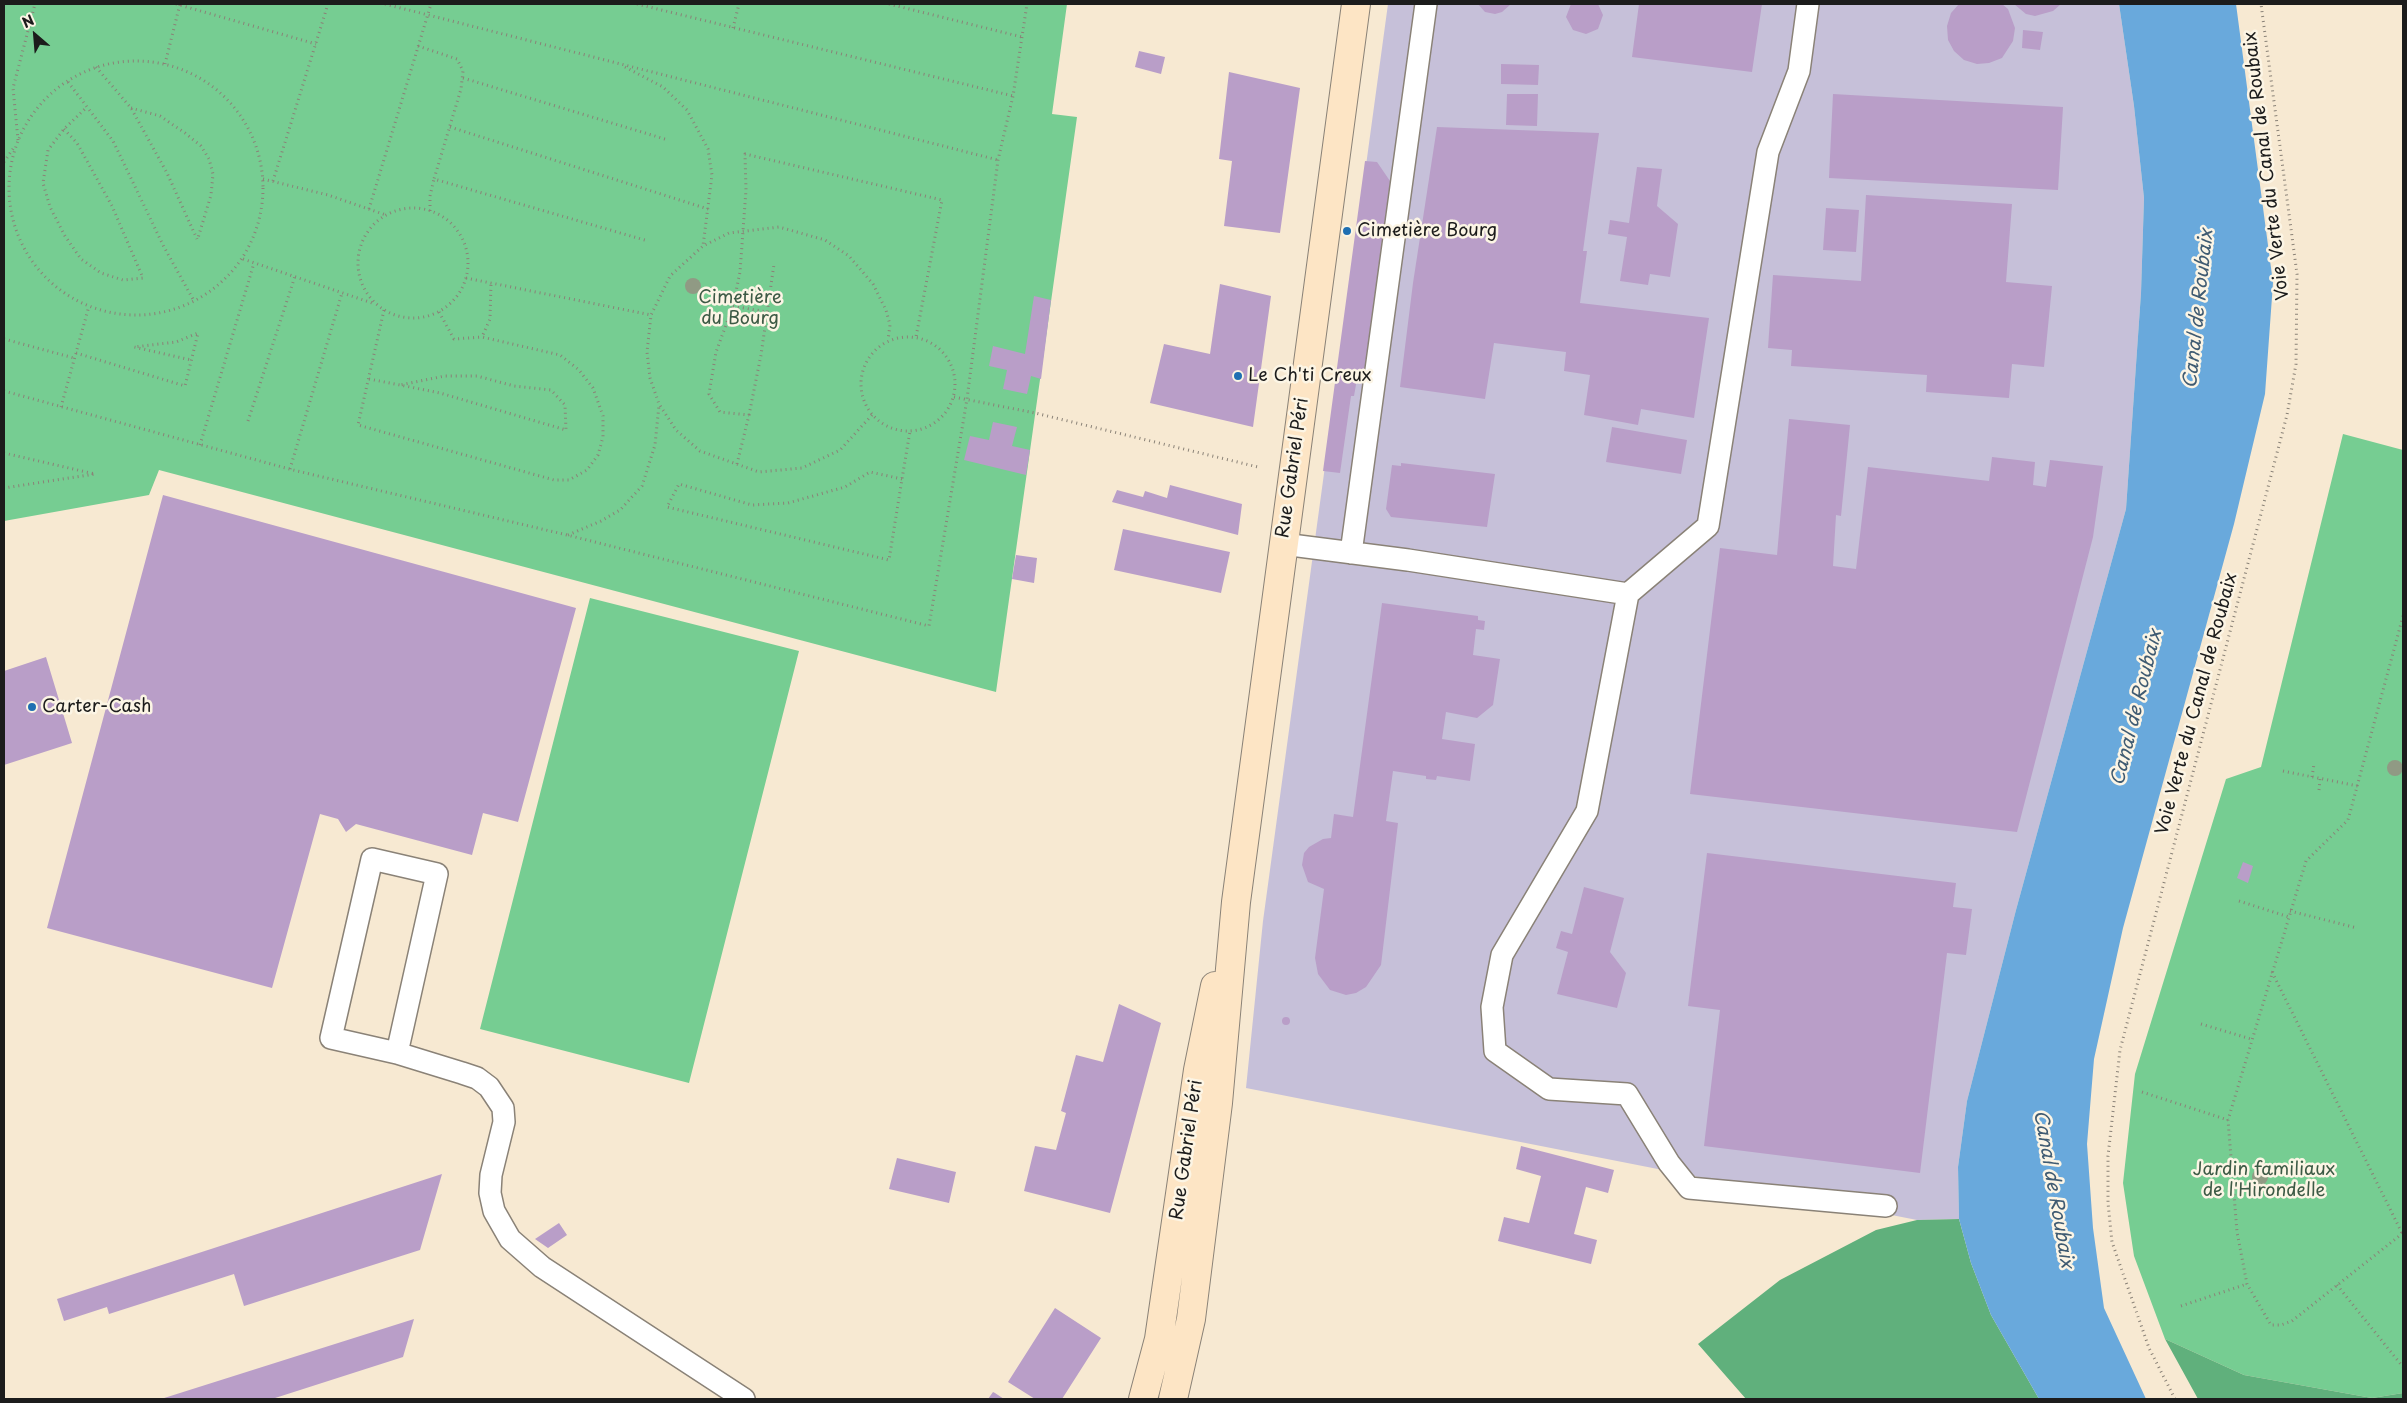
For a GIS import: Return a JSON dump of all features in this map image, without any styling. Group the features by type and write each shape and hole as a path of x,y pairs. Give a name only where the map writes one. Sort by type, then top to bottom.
{"main road":[{"name":"Rue Gabriel Péri","path":"1173,1399 1185,1353 1194,1300 1218,1103 1236,902 1356,4"},
{"name":"Rue Gabriel Péri","path":"1143,1399 1159,1339 1207,1017 1236,902"}],"lane":[{"path":"1351,553 1426,4"},
{"path":"1808,4 1799,70 1768,152 1708,526 1628,594 1587,811 1502,955 1492,1006 1494,1051 1549,1089 1627,1094 1669,1163 1689,1188 1886,1206"},
{"path":"1283,544 1628,594"},
{"path":"397,1053 438,874 372,860 331,1038 397,1053 477,1078 497,1098 502,1108 504,1122 491,1175 490,1192 494,1211 510,1239 542,1267 744,1399"}],"path":[{"path":"4,162 18,141 30,117 45,100 68,82 96,68 144,61 165,64 204,80 226,98 241,116 252,135 262,163 262,209 259,224 243,259 219,285 194,301 154,314 129,315 107,312 89,306 64,293 44,276 28,255 16,230 9,188 13,157 18,141 13,88 35,4"},
{"path":"165,64 178,4 316,44"},
{"path":"273,181 328,4"},
{"path":"385,4 998,160"},
{"path":"369,209 431,4"},
{"path":"637,4 1013,96"},
{"path":"733,28 739,4"},
{"path":"889,4 1022,37"},
{"path":"4,391 290,469 567,535 929,626 967,399 998,160 1013,96 1027,4"},
{"name":"Voie Verte du Canal de Roubaix","path":"2175,1399 2149,1348 2121,1273 2112,1242 2108,1203 2108,1156 2120,1050 2287,415 2296,364 2297,274 2261,4"},
{"path":"418,46 457,59 463,71 463,78 450,127 434,179 430,196 430,211"},
{"path":"620,64 663,87 687,110 708,149 712,175 703,246"},
{"path":"96,68 131,108 167,173 197,239 212,195 213,174 209,159 190,138 160,116 131,108"},
{"path":"463,78 668,140"},
{"path":"68,82 113,140 164,247 194,301"},
{"path":"64,129 77,143 112,206 143,278 123,280 101,273 81,259 65,236 50,207 43,184 48,150 64,129 87,107"},
{"path":"450,127 708,209"},
{"path":"749,415 720,412 709,394 716,352 733,306 740,272 746,190 744,154 942,200 916,337"},
{"path":"263,179 386,215"},
{"path":"434,179 648,241"},
{"path":"243,259 375,304 384,310 407,318 424,317 439,312 453,302 466,278 469,261 466,246 456,228 441,215 422,208 405,208 386,215 366,233 357,255 357,270 363,288 375,304"},
{"path":"872,415 840,450 802,468 759,472 700,451 676,430 659,404 650,378 646,352 651,315 670,276 703,246 729,233 779,227 825,240 849,256 873,284 886,310 890,325 888,340"},
{"path":"200,445 254,262"},
{"path":"737,464 761,355 774,264"},
{"path":"248,421 295,276"},
{"path":"466,278 651,315"},
{"path":"482,337 490,319 491,282"},
{"path":"290,469 342,293"},
{"path":"60,407 89,306"},
{"path":"733,306 767,312"},
{"path":"384,310 358,426 554,480 569,480 587,470 598,455 604,437 602,416 593,388 580,370 560,355 482,337 454,339 439,312"},
{"path":"76,353 185,386 198,333 176,342 134,348 191,360"},
{"path":"904,336 916,337 932,343 945,355 953,369 955,380 954,398 948,409 937,421 927,428 903,432 887,427 872,415 862,398 860,378 871,353 888,340 904,336"},
{"path":"4,339 74,358"},
{"path":"369,379 440,393 566,430 564,405 551,390 514,386 477,376 446,376 400,385"},
{"path":"954,398 967,399 1293,474"},
{"path":"567,535 602,521 620,510 642,486 655,445 659,404"},
{"path":"902,479 870,472 845,487 788,503 752,505 678,484 667,507 889,560 910,430"},
{"path":"4,453 95,474 4,488"},
{"path":"2272,971 2402,1233 2292,1321 2282,1325 2271,1325 2247,1284 2237,1232 2228,1120 2251,1039 2290,911 2306,861 2348,820 2403,616"},
{"path":"2312,777 2314,764"},
{"path":"2282,771 2358,786"},
{"path":"2319,790 2320,778"},
{"path":"2239,901 2289,917"},
{"path":"2290,911 2357,928"},
{"path":"2201,1024 2251,1039"},
{"path":"2142,1092 2228,1120"},
{"path":"2181,1306 2247,1284"},
{"path":"2337,1285 2403,1367"}],"shaded area":[{"path":"1388,4 2119,4 2134,106 2144,198 2141,293 2126,509 2016,910 1967,1101 1958,1167 1959,1219 1917,1220 1246,1088 1263,921"}],"green space":[{"name":"Cimetière du Bourg","path":"4,4 1067,4 1052,114 1077,117 996,692 159,470 149,495 4,521"},
{"name":"Jardin familiaux de l'Hirondelle","path":"2343,434 2403,450 2403,1393 2372,1398 2244,1375 2165,1339 2134,1256 2123,1183 2135,1074 2226,779 2261,767"},
{"path":"590,598 799,651 689,1083 480,1029"},
{"path":"1959,1219 1971,1263 1991,1315 2039,1399 1746,1399 1698,1344 1780,1280 1876,1230 1917,1220"},
{"path":"2165,1339 2244,1375 2372,1398 2403,1393 2403,1399 2198,1399"}],"water":[{"name":"Canal de Roubaix","path":"2119,4 2236,4 2273,283 2265,394 2234,524 2123,928 2094,1059 2087,1144 2093,1228 2104,1308 2146,1399 2039,1399 1991,1315 1971,1263 1959,1219 1958,1167 1967,1101 2016,910 2126,509 2141,293 2144,198 2134,106"}],"building":[{"path":"1478,4 1511,4 1502,12 1495,14 1485,12"},
{"path":"1571,4 1598,4 1603,15 1598,29 1586,34 1573,30 1566,17"},
{"path":"1639,4 1762,4 1752,72 1632,57"},
{"path":"1959,4 2002,4 2008,9 2015,28 2013,41 2002,58 1989,63 1977,64 1964,60 1954,51 1948,40 1947,26 1951,13"},
{"path":"2014,4 2061,4 2053,11 2035,16 2026,14"},
{"path":"2023,30 2043,32 2040,50 2022,48"},
{"path":"1139,51 1165,57 1161,74 1135,67"},
{"path":"1501,64 1539,65 1538,85 1501,84"},
{"path":"1229,72 1300,88 1280,233 1224,226 1232,161 1219,159"},
{"path":"1507,94 1538,94 1537,126 1506,125"},
{"path":"1833,94 2063,107 2058,190 1829,178"},
{"path":"1437,127 1599,133 1583,251 1587,251 1580,303 1709,318 1694,418 1641,409 1638,425 1584,415 1590,375 1564,371 1566,352 1494,343 1485,399 1400,387 1413,283"},
{"path":"1365,161 1377,162 1390,181 1363,380 1357,379 1354,396 1351,396 1340,473 1323,471"},
{"path":"1637,167 1662,169 1657,206 1678,224 1670,277 1650,274 1648,285 1620,281 1627,237 1608,234 1610,220 1629,223"},
{"path":"1866,195 2012,204 2006,282 2052,286 2044,367 2012,364 2009,398 1926,392 1927,375 1791,366 1792,350 1768,348 1773,275 1861,281"},
{"path":"1826,208 1859,210 1856,252 1823,250"},
{"path":"1220,284 1271,296 1253,427 1150,403 1164,344 1210,354"},
{"path":"1034,296 1051,300 1041,379 1031,376 1027,394 1003,389 1007,370 989,366 993,346 1025,354"},
{"path":"1789,419 1850,425 1841,516 1836,515 1833,566 1856,569 1868,467 1989,481 1992,457 2035,462 2033,485 2046,487 2050,460 2103,466 2093,537 2017,832 1690,794 1720,548 1777,555"},
{"path":"993,422 1017,427 1012,446 1030,450 1026,475 964,460 970,436 989,440"},
{"path":"1612,427 1687,440 1681,474 1606,462"},
{"path":"1401,463 1495,474 1487,527 1391,517 1386,509 1392,465 1401,466"},
{"path":"1170,485 1242,504 1238,535 1112,502 1117,490 1143,497 1145,491 1167,498"},
{"path":"163,495 576,608 518,822 483,813 472,855 356,824 346,832 338,819 320,814 272,988 47,928"},
{"path":"1123,529 1230,552 1221,593 1114,570"},
{"path":"1016,555 1037,558 1034,583 1012,579"},
{"path":"1382,603 1478,616 1478,620 1485,621 1484,630 1476,629 1473,655 1500,659 1493,705 1477,718 1446,712 1442,739 1475,744 1470,781 1437,776 1436,780 1426,779 1426,776 1393,771 1386,821 1398,823 1381,965 1366,987 1356,993 1346,995 1330,990 1318,974 1315,958 1324,889 1308,882 1302,865 1304,853 1309,847 1323,839 1331,838 1334,814 1353,817"},
{"name":"Carter-Cash","path":"46,657 72,743 4,765 4,671"},
{"path":"1707,853 1956,883 1953,907 1972,909 1966,955 1947,953 1920,1173 1704,1146 1720,1010 1688,1006"},
{"path":"2243,862 2253,866 2248,883 2237,878"},
{"path":"1584,887 1624,898 1610,952 1626,973 1617,1008 1557,994 1568,952 1556,948 1561,931 1572,934"},
{"path":"1119,1004 1161,1023 1110,1213 1024,1191 1035,1146 1056,1150 1066,1113 1061,1111 1076,1055 1103,1062"},
{"path":"1286,1017 1290,1021 1286,1025 1282,1021"},
{"path":"1521,1146 1614,1170 1608,1193 1586,1187 1574,1234 1597,1240 1591,1264 1498,1241 1504,1217 1529,1223 1541,1176 1516,1169"},
{"path":"897,1158 956,1172 949,1203 889,1189"},
{"path":"442,1174 420,1250 244,1306 234,1274 109,1314 107,1307 64,1321 57,1299"},
{"path":"559,1223 567,1235 548,1248 535,1239"},
{"path":"1055,1308 1101,1338 1062,1399 1035,1399 1008,1382"},
{"path":"414,1319 403,1357 272,1399 161,1399"},
{"path":"993,1392 995,1393 1004,1399 988,1399"}],"place":[{"name":"Cimetière Bourg","path":"1347,231"},
{"name":"Le Ch'ti Creux","path":"1238,376"},
{"name":"Carter-Cash","path":"32,707"}]}
